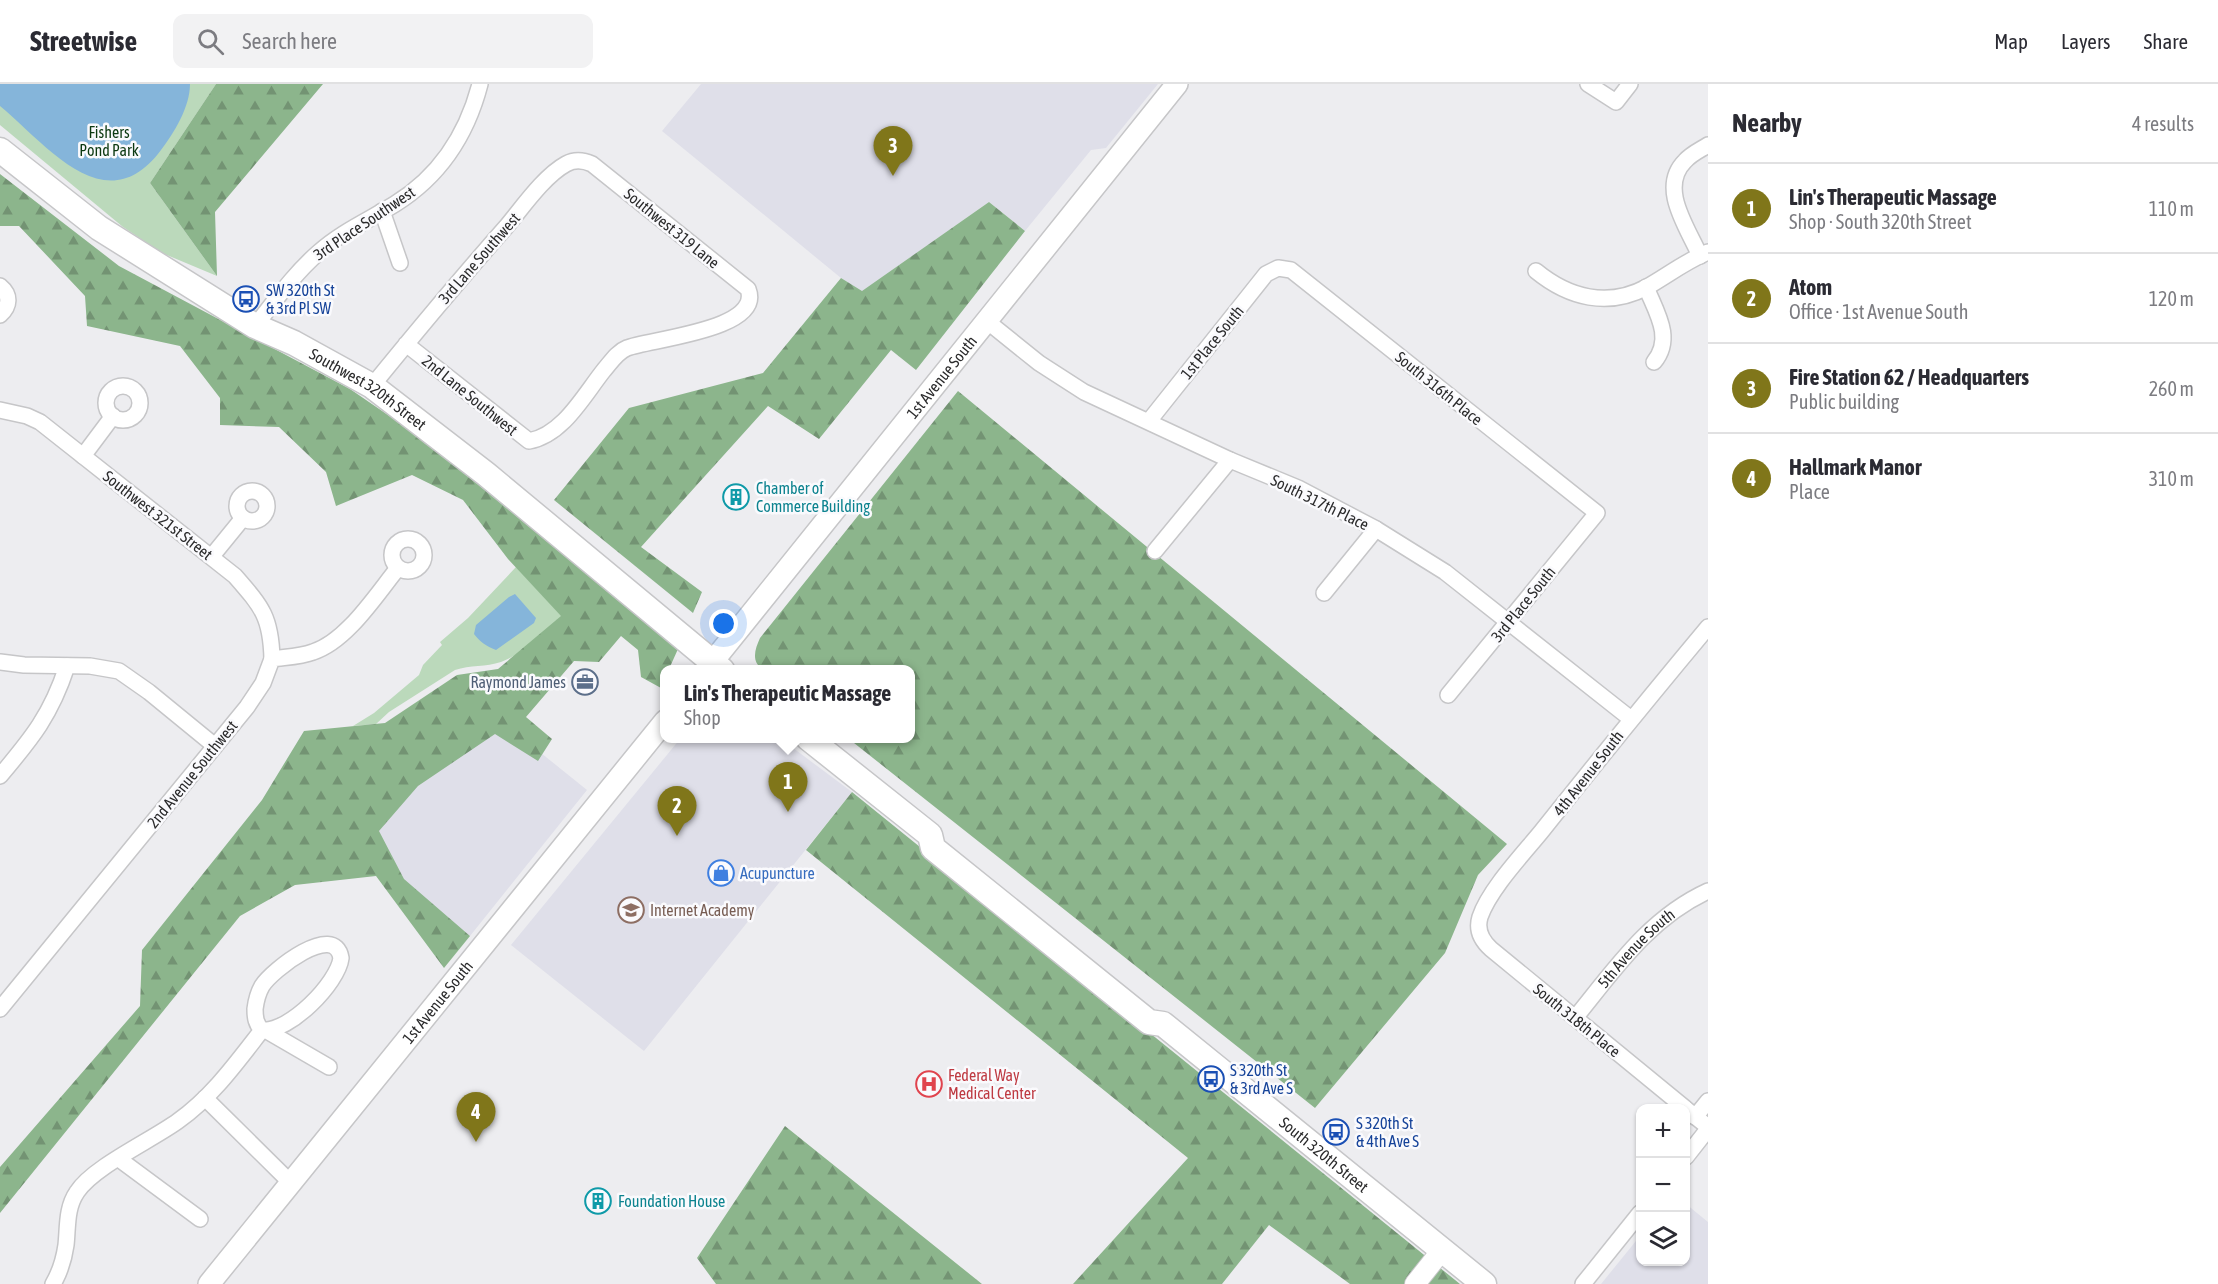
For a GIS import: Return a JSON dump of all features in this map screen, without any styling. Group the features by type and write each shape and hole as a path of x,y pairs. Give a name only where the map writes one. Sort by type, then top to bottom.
{"main road":[{"name":"1st Avenue South","path":"716,665 1177,84"},
{"name":"Southwest 320th Street","path":"0,150 99,228 255,326 294,343 372,386 486,474 712,665"},
{"name":"1st Avenue South","path":"209,1284 660,727"},
{"name":"South 320th Street","path":"814,743 930,835 933,848 1149,1022 1162,1024 1484,1284"}],"street":[{"name":"3rd Place Southwest","path":"255,326 290,282 318,252 423,183 448,154 470,117 480,84"},
{"path":"1588,84 1616,102 1630,84"},
{"path":"1536,271 1558,287 1587,298 1620,297 1646,287 1704,254 1676,202 1673,183 1682,164 1690,155 1708,145"},
{"name":"3rd Lane Southwest","path":"372,386 555,172 568,163 580,160 592,164 601,171"},
{"name":"Southwest 319 Lane","path":"601,171 742,285"},
{"path":"382,211 400,263"},
{"name":"1st Place South","path":"1149,421 1266,274 1278,268"},
{"name":"South 316th Place","path":"1278,268 1291,270 1597,513"},
{"name":"2nd Lane Southwest","path":"406,344 521,436 529,441 539,440 549,435 561,423 622,350 639,344 672,339 725,323 738,316 748,306 750,300 748,289 742,285"},
{"path":"0,286 7,293 8,299 5,310 0,315"},
{"path":"1646,287 1664,338 1662,350 1654,362"},
{"name":"South 317th Place","path":"987,321 1039,363 1075,386 1230,460 1298,488 1376,530 1445,572 1630,719"},
{"name":"Southwest 321st Street","path":"0,410 27,416 40,422 235,576 259,604 271,633 272,659"},
{"path":"83,456 113,416"},
{"path":"1155,550 1230,460"},
{"name":"3rd Place South","path":"1448,696 1597,513"},
{"path":"212,556 243,518"},
{"path":"1324,593 1376,530"},
{"path":"272,659 312,653 325,647 340,636 360,615 398,568"},
{"name":"4th Avenue South","path":"1478,926 1483,910 1495,891 1630,719 1708,627"},
{"name":"2nd Avenue Southwest","path":"0,1009 247,707 263,683 272,659"},
{"path":"0,662 24,665 90,666 119,671 149,692 215,746"},
{"path":"0,776 41,725 52,707 67,666"},
{"name":"5th Avenue South","path":"1575,1018 1635,944 1662,918 1685,902 1708,891"},
{"name":"South 318th Place","path":"1478,926 1479,933 1486,944 1679,1104"},
{"path":"53,1284 64,1256 69,1212 73,1198 80,1187 90,1178 177,1122 205,1098 265,1030 296,1016 325,989 337,973 340,963 340,953 328,945 316,947 290,960 271,975 263,985 256,1005 256,1022 265,1030 329,1067"},
{"path":"205,1098 292,1184"},
{"path":"1690,1110 1708,1101"},
{"name":"South 318th Place","path":"1690,1113 1708,1128"},
{"path":"1690,1152 1708,1128"},
{"path":"119,1159 200,1219"},
{"path":"1583,1284 1636,1219"},
{"path":"1415,1284 1442,1250"}],"shaded area":[{"path":"701,84 1158,84 1106,148 1091,150 1025,231 989,202 861,292 662,131"},
{"path":"474,699 587,790 470,936 357,845"},
{"path":"677,743 786,743 852,792 644,1051 511,945"},
{"path":"1690,1207 1708,1222 1708,1284 1601,1284 1636,1241 1636,1266 1690,1266"}],"green space":[{"name":"Fishers Pond Park","path":"0,84 216,84 150,183 217,276 162,253 123,227 0,125"},
{"path":"216,84 323,84 215,212 217,276 150,183"},
{"path":"0,174 119,266 350,389 423,439 678,649 671,665 660,665 660,687 641,677 638,650 621,636 599,662 574,661 526,717 552,739 538,761 495,734 418,786 379,831 404,879 470,936 444,968 376,876 295,885 240,916 0,1213 0,1167 140,1006 142,950 262,800 304,731 385,723 457,675 498,669 561,616 508,559 463,500 412,475 336,506 326,472 279,427 220,425 220,398 180,346 87,326 85,296 19,226 0,226"},
{"path":"989,202 1025,231 916,370 891,350 819,439 768,406 641,547 702,592 693,613 554,500 629,408 763,373 841,278 862,291"},
{"path":"958,391 1507,844 1478,875 1445,953 1315,1108 854,743 915,743 915,665 758,665 755,659 760,638"},
{"path":"516,567 562,616 525,648 509,658 495,664 455,670 389,712 376,724 353,726 374,713 419,675 423,665 442,645 440,642 468,618"},
{"path":"852,792 1460,1284 1350,1284 1269,1225 1222,1284 1073,1284 1188,1158 806,850"},
{"path":"785,1126 982,1284 716,1284 697,1258"}],"water":[{"name":"Fishers Pond Park","path":"0,84 190,84 184,111 161,150 140,171 119,180 98,179 57,157 0,106"},
{"path":"515,594 536,618 534,623 496,650 474,634 476,625"}],"place":[{"name":"Fire Station 62 / Headquarters","path":"893,176"},
{"name":"SW 320th St & 3rd Pl SW","path":"246,299"},
{"name":"Chamber of Commerce Building","path":"736,497"},
{"name":"Raymond James","path":"585,682"},
{"name":"Lin's Therapeutic Massage","path":"788,812"},
{"name":"Atom","path":"677,836"},
{"name":"Acupuncture","path":"721,873"},
{"name":"Internet Academy","path":"631,910"},
{"name":"S 320th St & 3rd Ave S","path":"1211,1079"},
{"name":"Federal Way Medical Center","path":"929,1084"},
{"name":"S 320th St & 4th Ave S","path":"1336,1132"},
{"name":"Hallmark Manor","path":"476,1142"},
{"name":"Foundation House","path":"598,1201"}]}
